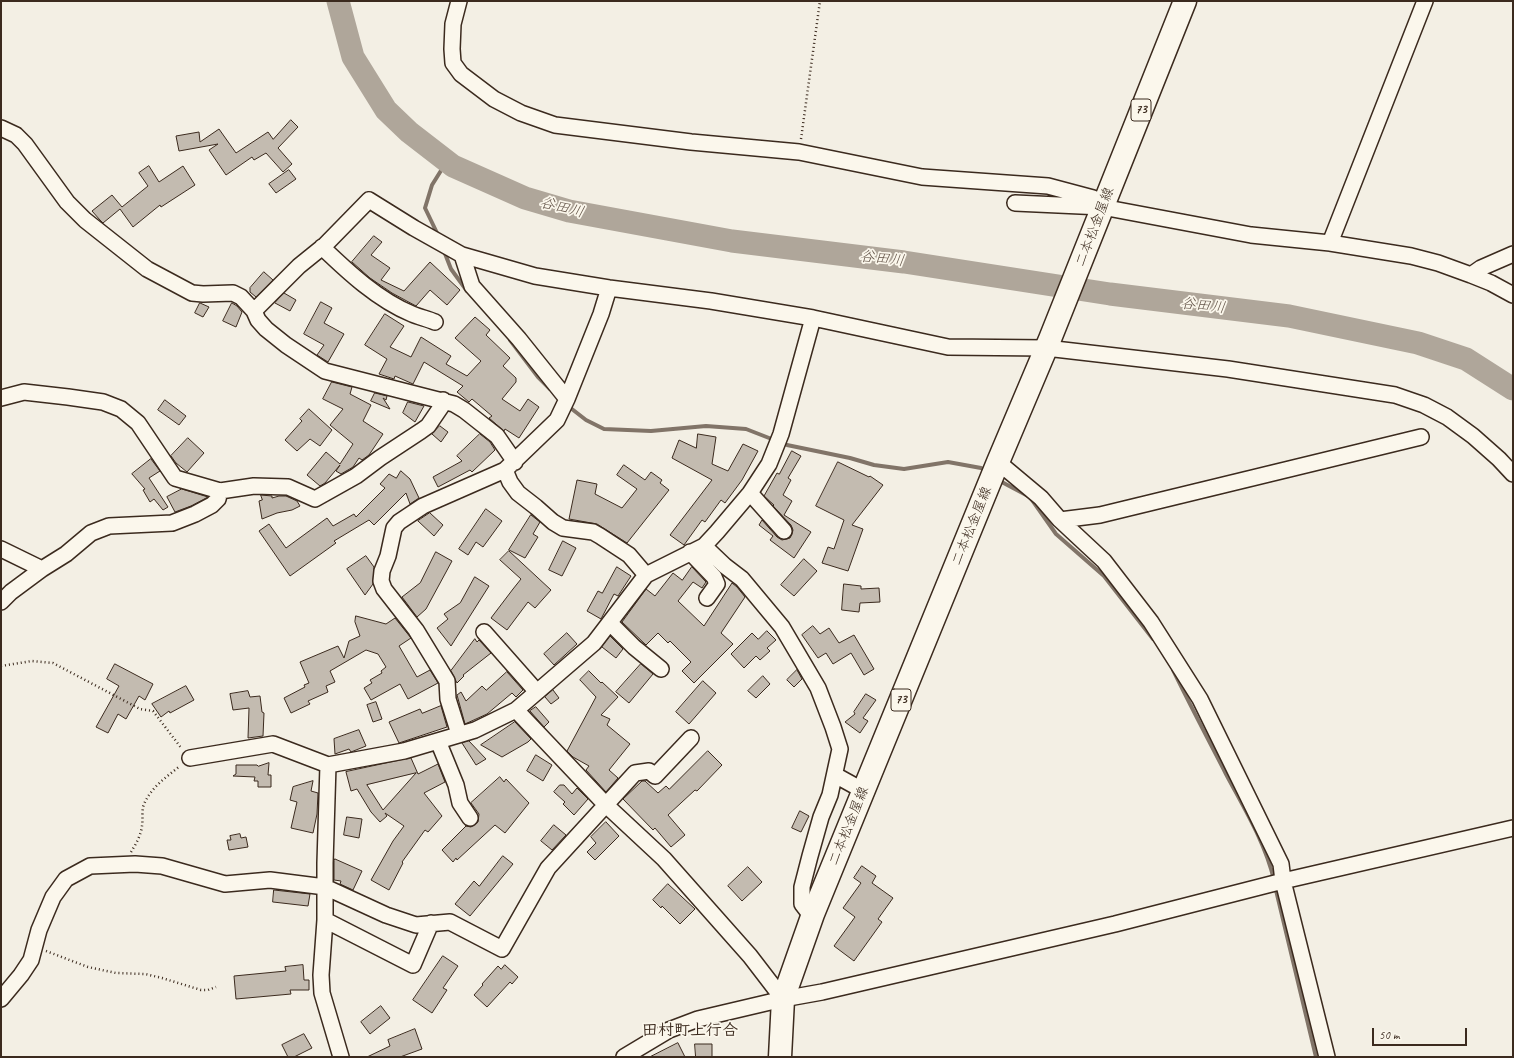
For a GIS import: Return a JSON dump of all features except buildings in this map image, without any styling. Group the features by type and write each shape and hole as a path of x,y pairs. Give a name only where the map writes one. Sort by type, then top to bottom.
{"main road":[{"name":"二本松金屋線","path":"780,1057 783,999 812,917 998,462 1048,344 1186,1"}],"street":[{"path":"459,1 452,24 452,50 453,62 461,74 494,98 522,113 555,125 691,142 799,152 922,177 1048,186 1093,198 1100,214"},
{"path":"1330,243 1425,1"},
{"path":"1,128 16,135 25,144 67,202 86,220 147,269 192,292 203,294 233,293 241,297 254,311 258,320 266,329 286,345 325,371 443,400 464,410 497,436 510,466 510,482 518,494 553,522 563,528 593,532 600,536 629,555 646,575"},
{"path":"254,311 369,200 462,255 535,276 609,288 711,301 813,318 948,347 1048,344 1228,369 1395,395 1447,417 1474,436 1499,458 1513,474"},
{"path":"1015,203 1250,235 1330,243 1411,256 1438,263 1471,275 1491,283 1513,295"},
{"path":"322,247 352,276 377,294 411,314 435,322"},
{"path":"1471,275 1480,268 1513,254"},
{"path":"462,255 472,286 520,339 568,399"},
{"path":"459,734 448,699 447,681 416,630 384,589 382,572 388,556 394,528 399,522 423,506 510,466 557,420 568,399 601,314 609,288"},
{"path":"190,758 273,744 328,765 404,751 475,730 516,710 594,643 646,575 704,546 750,493 768,464 781,434 813,318"},
{"path":"1,398 24,392 103,402 122,409 138,423 175,478 220,491 254,486 288,487 315,498 356,476 380,458 421,432 428,426 441,407 443,400"},
{"path":"1060,520 1100,515 1421,436"},
{"path":"998,462 1041,498 1060,520 1104,561 1151,622 1200,699 1281,864 1283,881 1328,1057"},
{"path":"1,602 11,592 42,569 66,554 91,533 109,526 172,523 195,514 212,505 218,499 220,491"},
{"path":"750,493 784,531"},
{"path":"704,546 725,566 742,579 782,627 818,688 840,749 830,795 820,817 802,888 802,904 812,917"},
{"path":"1,549 42,569"},
{"path":"690,552 714,577 717,584 707,598"},
{"path":"610,623 634,647 660,669"},
{"path":"484,632 537,692"},
{"path":"516,710 606,805 664,859 750,956 783,999"},
{"path":"1,999 31,960 39,930 53,897 66,879 90,866 135,864 162,866 225,884 270,880 325,887 386,915 416,925 450,922 502,949 548,868 635,772 648,771 655,776 691,738"},
{"path":"438,741 456,785 460,803 470,818"},
{"path":"328,765 324,863 325,920 321,975 322,993 341,1057"},
{"path":"835,774 864,791"},
{"path":"624,1057 669,1030 698,1019 783,999 822,992 1115,924 1283,881 1513,828"},
{"path":"810,856 833,865"},
{"path":"325,920 414,965 431,923"}],"path":[{"path":"799,152 820,1"},
{"path":"1,666 32,661 53,663 140,709 153,711 190,758 161,781 150,792 143,808 142,827 138,840 131,852 117,864"},
{"path":"35,945 88,967 116,973 145,974 201,990 208,990 216,987"}],"waterway":[{"name":"谷田川","path":"338,1 353,57 386,110 409,132 453,166 525,198 569,211 732,241 904,262 1110,294 1289,316 1418,343 1466,359 1513,389"},
{"path":"438,235 425,208 432,185 447,161"},
{"path":"444,251 451,269 467,291"},
{"path":"510,340 538,377 550,389"},
{"path":"568,406 586,420 604,429 651,431 706,426 746,429 787,445 850,458 874,465 904,469 948,462 981,468 988,472"},
{"path":"998,480 1030,497 1056,534 1104,576 1153,639"},
{"path":"1173,670 1260,839 1274,880"},
{"path":"1275,886 1316,1057"}],"district":[{"name":"田村町上行合","path":"690,1031"}]}
